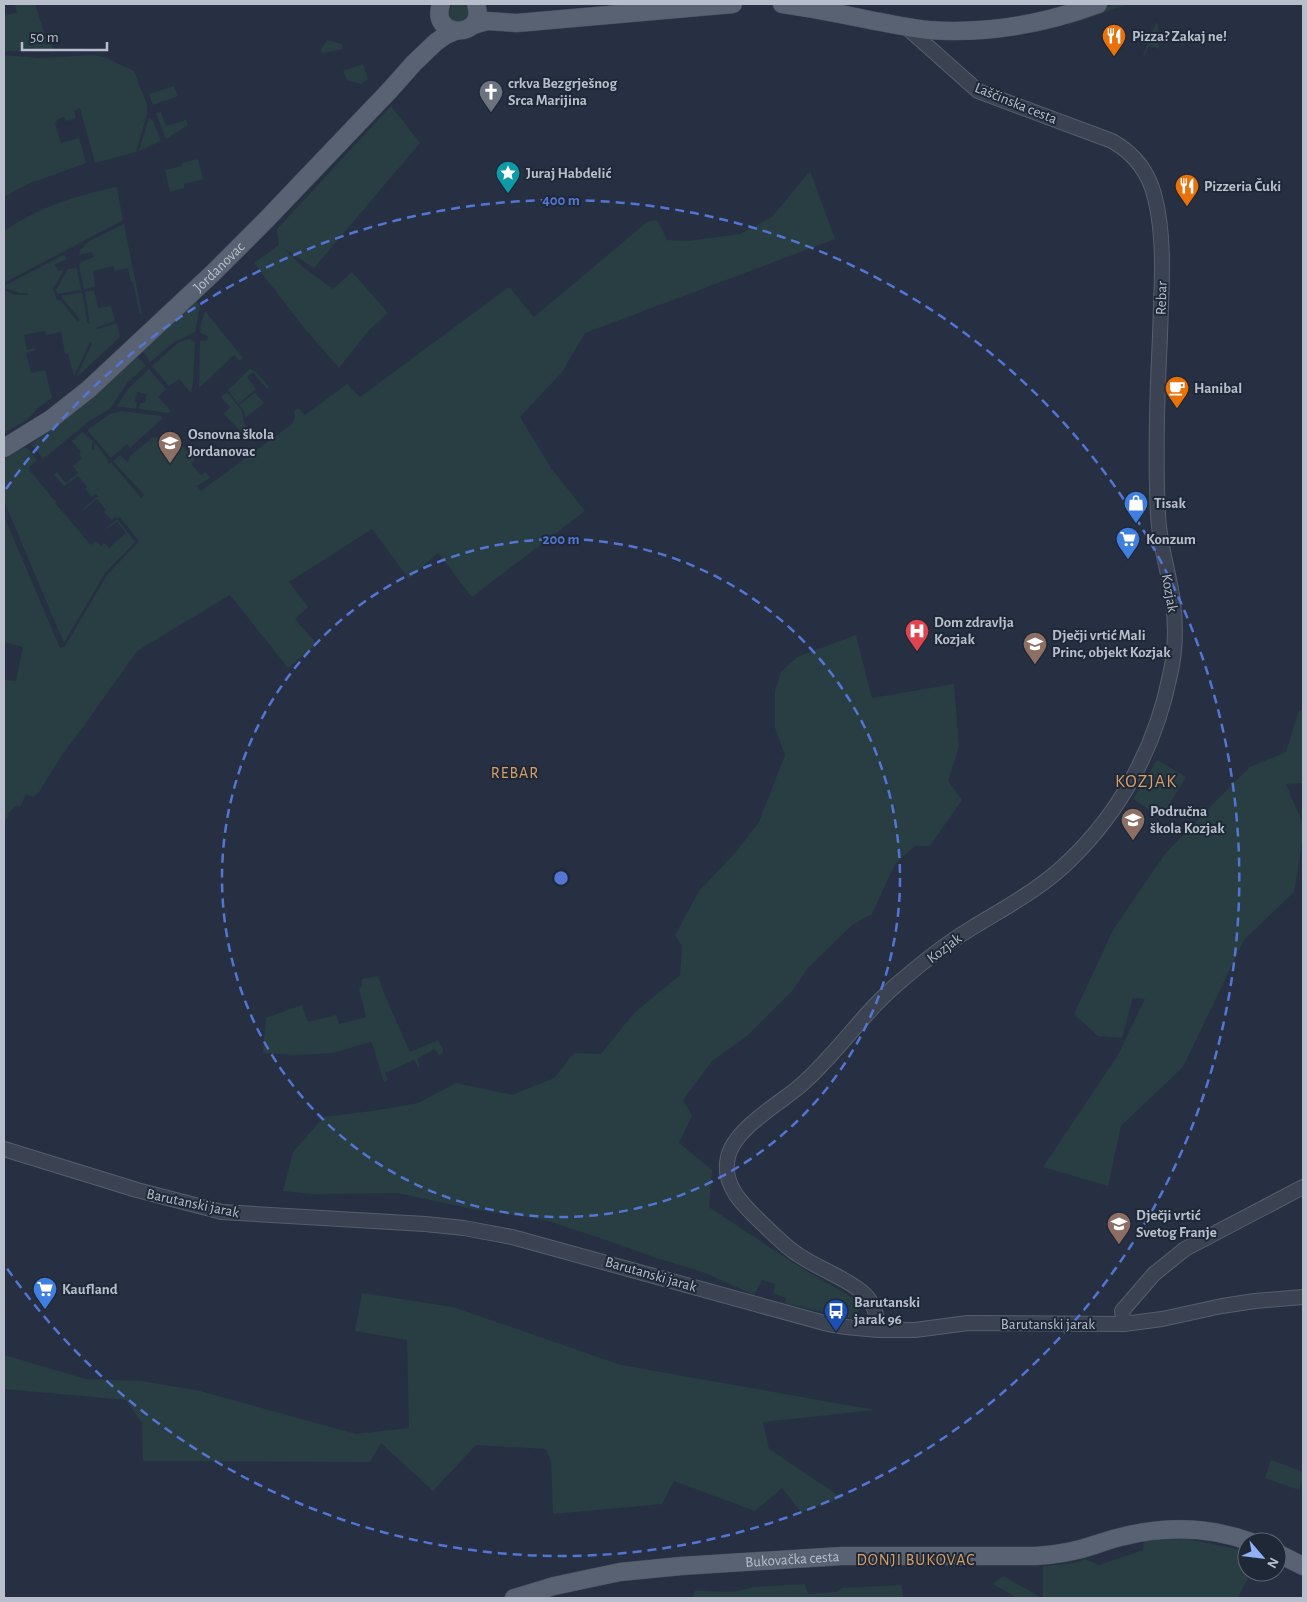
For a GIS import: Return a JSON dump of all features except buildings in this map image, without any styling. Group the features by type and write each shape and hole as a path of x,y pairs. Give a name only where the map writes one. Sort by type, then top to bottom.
{"main road":[{"path":"477,4 494,13 528,22"},
{"path":"473,25 478,16 477,4"},
{"path":"473,25 487,21 506,23 528,22 733,4"},
{"path":"782,4 905,26 948,30 988,30 1019,26 1098,4"},
{"path":"441,10 446,27 456,31"},
{"name":"Jordanovac","path":"414,63 436,29 441,10"},
{"name":"Jordanovac","path":"4,448 50,419 89,389 213,272 297,188 436,42 446,34 465,30 473,25"},
{"name":"Bukovačka cesta","path":"514,1598 554,1586 620,1572 681,1566 842,1556 1035,1556 1058,1554 1126,1536 1158,1530 1205,1530 1237,1538"},
{"path":"1287,1557 1303,1566"}],"street":[{"name":"Laščinska cesta","path":"905,26 978,91 1088,132"},
{"path":"936,54 938,41 948,30"},
{"name":"Rebar","path":"1088,132 1122,147 1139,163 1146,172 1152,186 1157,207 1162,278 1158,384 1157,498"},
{"name":"Kozjak","path":"878,1330 876,1312 861,1290 798,1255 770,1232 738,1199 731,1187 727,1173 730,1150 735,1140 744,1130 814,1074 900,981 950,942 1026,895 1051,877 1094,834 1115,807 1144,757 1168,687 1174,654 1175,616 1160,535 1157,498"},
{"name":"Barutanski jarak","path":"4,1148 137,1190 222,1212 464,1228 550,1246 828,1324 878,1330 915,1330 968,1323 1124,1324 1247,1302 1303,1297"},
{"path":"1124,1324 1122,1311 1154,1274 1185,1249 1303,1186"}],"green space":[{"path":"459,3 466,6 469,13 466,20 459,23 452,20 449,13 452,6"},
{"path":"15,4 35,4 44,32 55,52 4,51 4,16 17,13"},
{"path":"1115,4 1129,4 1068,25 1068,20"},
{"path":"1156,22 1158,25 1159,49 1149,46 1144,57 1143,56"},
{"path":"327,40 342,44 342,49 324,53 320,51"},
{"path":"4,55 38,58 95,55 134,71 147,104 147,114 136,152 95,163 80,108 74,111 76,118 66,121 64,117 56,120 57,123 55,124 61,143 79,138 86,163 28,184 4,197"},
{"path":"363,64 368,79 361,84 347,80 343,71"},
{"path":"174,86 178,96 153,105 149,94"},
{"path":"391,106 420,143 314,268 282,247 304,268 333,289 352,272 388,313 369,330 339,368 305,329 254,263 279,245 277,229"},
{"path":"161,112 166,126 186,120 188,125 166,139 156,113"},
{"path":"149,118 153,121 161,141 139,151"},
{"path":"198,159 203,179 184,184 184,188 170,192 165,170 182,166 182,163"},
{"path":"810,171 835,239 585,333 562,372 520,417 551,468 585,511 472,597 438,553 409,579 372,529 289,582 308,607 295,619 317,644 288,668 230,595 137,651 62,755 39,792 33,797 26,794 20,807 17,805 7,814 9,816 4,821 4,680 16,681 23,647 4,642 4,516 60,648 65,646 107,575 139,541 120,517 117,519 116,517 112,520 104,512 106,510 97,499 83,509 98,496 96,494 92,497 78,476 64,486 54,475 57,472 66,483 78,473 73,466 82,458 79,454 81,452 72,441 82,432 92,440 92,449 94,450 95,443 109,461 108,464 111,462 141,498 144,495 113,461 120,455 127,462 130,459 129,457 153,437 156,437 171,454 182,445 195,460 191,463 201,475 206,472 210,478 197,486 201,491 292,424 295,410 298,408 305,415 347,384 360,397 509,287 534,317 647,222 657,220 667,240 688,241 740,234 772,217"},
{"path":"117,188 123,220 4,283 4,231 18,222 58,203"},
{"path":"124,224 142,314 140,314 128,268 115,271 113,266 93,271 94,287 84,289 79,265 81,262 94,257 92,252 79,255 80,250 88,242"},
{"path":"63,255 66,257 65,260 55,264 58,271 64,270 53,288 57,300 60,300 78,322 80,320 61,296 82,292 87,322 90,324 85,292 94,290 98,308 111,306 115,321 96,328 117,323 120,337 76,378 92,344 90,342 74,376 68,354 65,354 61,332 46,335 45,331 24,335 27,350 35,348 35,350 26,353 31,373 45,370 52,398 38,408 28,419 4,433 4,290 15,295 28,295 27,293 4,288 4,286"},
{"path":"77,268 81,290 58,294 56,290 68,269"},
{"path":"196,300 200,306 195,332 174,342 149,363 148,358 142,351"},
{"path":"205,311 243,358 240,361 234,355 199,388 200,341 207,340 208,336 200,333"},
{"path":"190,339 195,342 191,393 179,379 169,386 152,366 179,342"},
{"path":"137,356 146,366 127,383 110,409 88,422 43,459 31,444 81,407"},
{"path":"149,369 166,389 158,397 171,411 168,413 139,409 140,403 145,403 147,394 137,392 136,409 117,406 129,388"},
{"path":"250,369 256,372 269,387 267,389 253,372 247,377 256,389 238,404 228,390"},
{"path":"227,392 242,411 244,423 252,434 249,437 253,444 224,414 230,407 221,397"},
{"path":"255,393 264,403 245,418 244,411 239,405"},
{"path":"121,411 161,416 162,419 130,448 127,444 111,458 88,429 110,414"},
{"path":"24,447 28,449 37,460 29,467 30,471 91,545 96,541 101,546 104,543 109,548 126,533 117,522 103,531 117,519 135,542 105,573 64,643 4,501 4,459"},
{"path":"856,635 872,698 954,684 959,747 948,781 962,800 930,846 915,846 895,864 872,914 852,925 807,969 792,991 747,1036 712,1061 683,1100 692,1116 679,1143 712,1170 709,1207 795,1264 853,1298 859,1304 858,1314 852,1319 785,1303 786,1298 773,1293 775,1284 762,1280 754,1295 703,1272 545,1220 473,1209 397,1193 313,1194 283,1191 293,1152 324,1117 418,1103 456,1083 512,1095 554,1078 574,1053 601,1054 634,1013 680,975 682,946 675,935 699,891 736,852 759,822 785,755 775,728 775,691 781,672 797,657"},
{"path":"1299,710 1303,710 1303,783 1286,784 1303,824 1303,837 1294,892 1244,940 1183,1067 1121,1126 1108,1186 1043,1167 1118,1055 1145,999 1133,998 1122,1038 1098,1036 1074,1014 1113,930 1165,854 1212,805 1250,767 1286,752"},
{"path":"1157,760 1186,777 1161,818 1133,799"},
{"path":"378,976 410,1052 438,1040 443,1053 439,1055 434,1049 417,1059 420,1066 418,1067 414,1060 385,1073 388,1080 384,1082 372,1043 370,1042 333,1053 296,1055 263,1053 266,1018 302,1005 308,1022 336,1015 339,1024 366,1017 359,988 362,987 362,979"},
{"path":"362,1293 453,1307 621,1365 875,1410 763,1422 769,1449 842,1498 801,1512 782,1488 755,1511 674,1481 662,1504 553,1514 551,1461 546,1449 476,1445 433,1491 381,1443 370,1462 143,1461 142,1423 126,1400 4,1389 4,1355 86,1379 141,1381 200,1391 356,1434 409,1428 407,1340 355,1331"},
{"path":"1271,1460 1303,1472 1299,1490 1265,1478"},
{"path":"1182,1538 1237,1549 1237,1582 1246,1582 1238,1598 1043,1598 1043,1566 1075,1563 1085,1559 1099,1565 1143,1550 1144,1540"},
{"path":"1003,1576 1042,1598 1017,1598 993,1584"},
{"path":"805,1584 808,1594 837,1592 842,1588 902,1585 903,1598 692,1598 695,1591 731,1592 752,1587"}],"place":[{"name":"Pizza? Zakaj ne!","path":"1114,57"},
{"name":"crkva Bezgrješnog Srca Marijina","path":"491,113"},
{"name":"Juraj Habdelić","path":"508,194"},
{"name":"Pizzeria Čuki","path":"1187,207"},
{"name":"Hanibal","path":"1177,409"},
{"name":"Osnovna škola Jordanovac","path":"170,464"},
{"name":"Tisak","path":"1136,524"},
{"name":"Konzum","path":"1128,560"},
{"name":"Dom zdravlja Kozjak","path":"917,652"},
{"name":"Dječji vrtić Mali Princ, objekt Kozjak","path":"1035,665"},
{"name":"Područna škola Kozjak","path":"1133,841"},
{"name":"Dječji vrtić Svetog Franje","path":"1119,1245"},
{"name":"Kaufland","path":"45,1310"},
{"name":"Barutanski jarak 96","path":"836,1332"}],"district":[{"name":"REBAR","path":"515,772"},
{"name":"KOZJAK","path":"1146,781"},
{"name":"DONJI BUKOVAC","path":"916,1559"}]}
